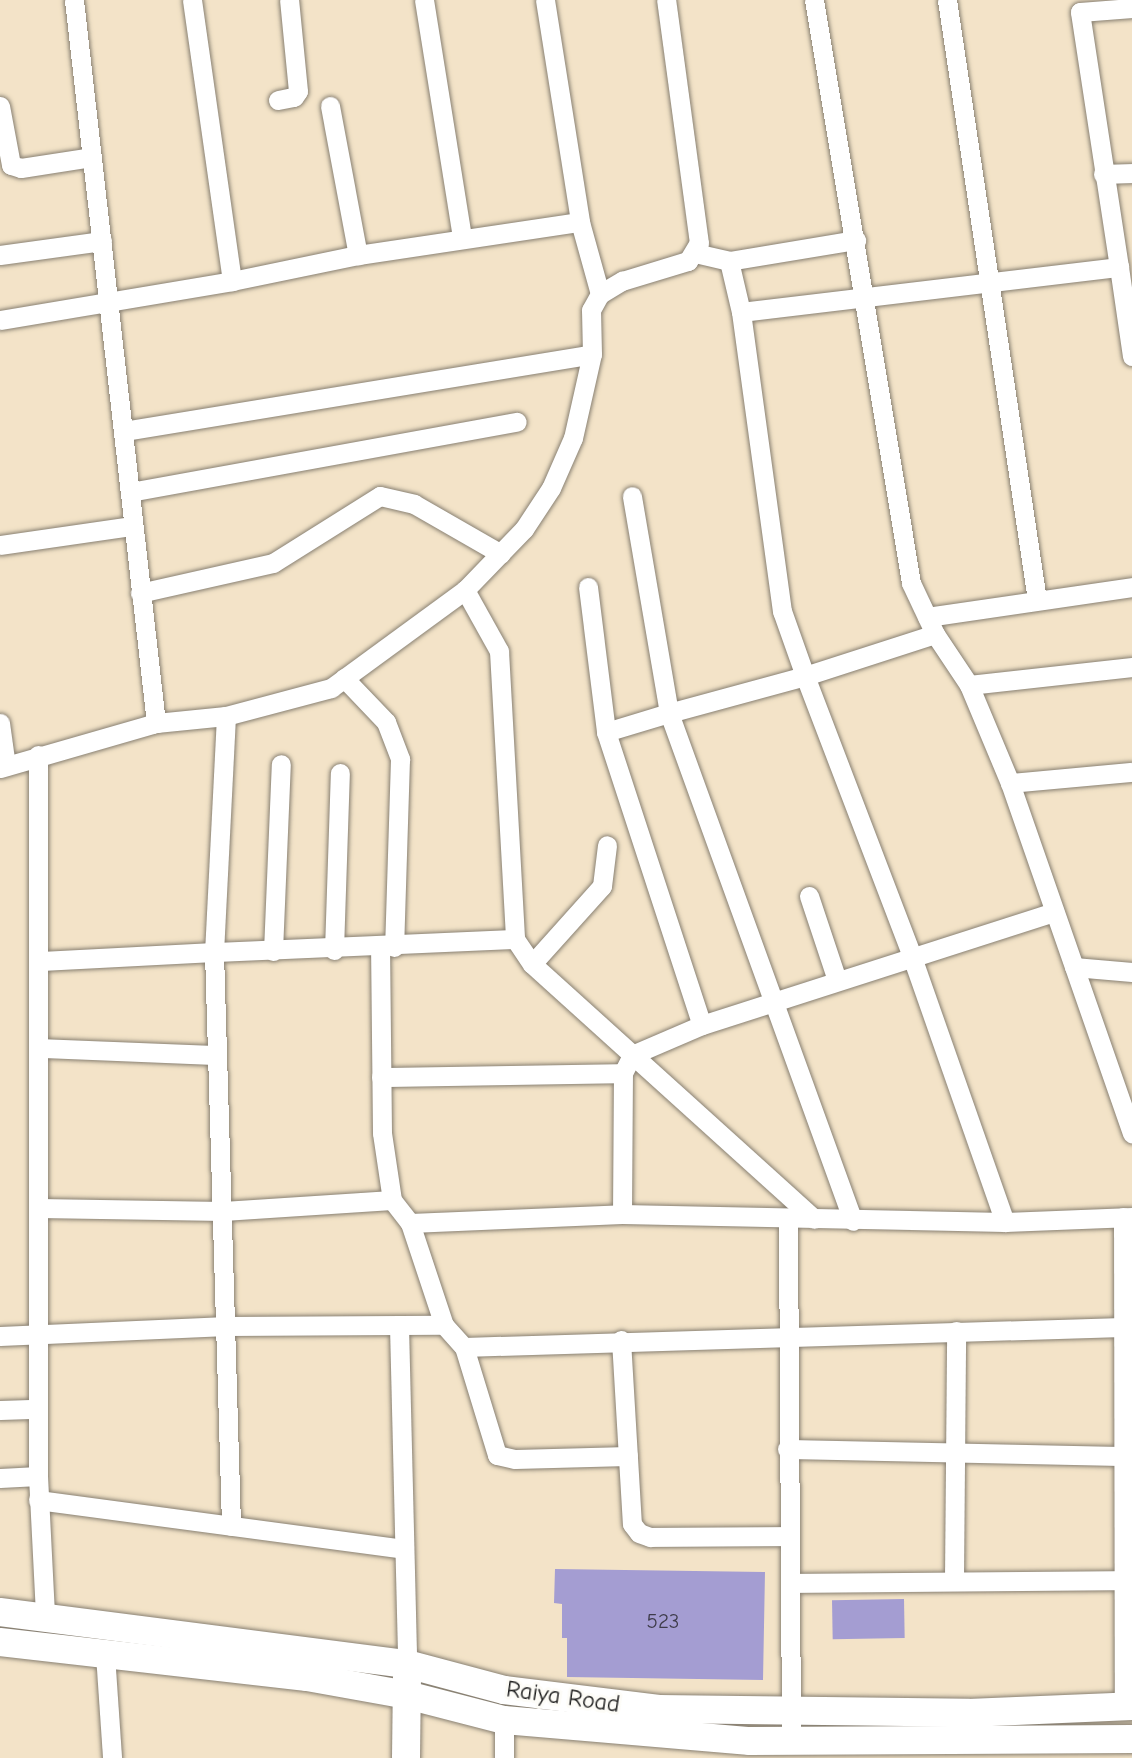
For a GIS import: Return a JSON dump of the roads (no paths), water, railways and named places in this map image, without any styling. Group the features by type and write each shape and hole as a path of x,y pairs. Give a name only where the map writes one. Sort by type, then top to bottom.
{"street":[{"path":"74,0 91,157 111,303 132,526 156,723"},
{"path":"192,0 232,281"},
{"path":"278,100 294,97 298,91 289,0"},
{"path":"424,0 462,238"},
{"path":"545,0 580,222 600,294"},
{"path":"0,723 3,767 156,723 226,716 331,688 465,590 501,554 524,529 551,488 573,438 592,354 591,310 600,294 622,281 688,261 699,243 666,0"},
{"path":"814,0 866,298 911,583 931,625 969,685 1010,783 1132,1133"},
{"path":"947,0 1037,600"},
{"path":"1132,8 1078,6 1132,356"},
{"path":"0,106 11,165 21,168 91,157"},
{"path":"330,106 358,254"},
{"path":"1103,174 1132,173"},
{"path":"0,320 232,281 358,254 580,222"},
{"path":"695,253 729,261 856,240"},
{"path":"0,255 102,241"},
{"path":"729,261 741,312 782,611 911,954 1005,1223"},
{"path":"741,312 1119,267"},
{"path":"124,431 592,354"},
{"path":"130,492 517,422"},
{"path":"140,593 273,562 380,496 414,504 501,554"},
{"path":"632,496 669,713 853,1222"},
{"path":"0,545 132,526"},
{"path":"588,587 606,732 702,1026"},
{"path":"606,732 805,676 931,625 1037,600 1132,587"},
{"path":"465,590 499,651 515,939 532,964 628,1064 814,1219"},
{"path":"969,685 1132,667"},
{"path":"344,678 386,722 400,760 381,1077 382,1133 392,1200 410,1223 444,1325 464,1347 497,1455 515,1459 628,1456"},
{"path":"226,716 214,952 231,1526"},
{"path":"38,755 41,961 38,1500 45,1616"},
{"path":"273,951 281,764"},
{"path":"1010,783 1132,772"},
{"path":"334,950 340,773"},
{"path":"532,964 602,886 607,845"},
{"path":"809,896 837,980"},
{"path":"381,1077 628,1064 702,1026 911,954 1054,912"},
{"path":"41,961 214,952 334,950 515,939"},
{"path":"1074,967 1132,972"},
{"path":"41,1048 217,1055"},
{"path":"622,1214 628,1064"},
{"path":"39,1208 223,1211 392,1200"},
{"path":"410,1223 622,1214 853,1222 1005,1223 1127,1217 1123,1327 1128,1389 1123,1456 1128,1580 1128,1706"},
{"path":"788,1219 787,1449 793,1583 791,1741"},
{"path":"0,1336 227,1326 444,1325"},
{"path":"399,1326 407,1664 406,1758"},
{"path":"464,1347 621,1340 1123,1327"},
{"path":"954,1579 956,1331"},
{"path":"621,1340 632,1524 639,1533 650,1537 790,1536"},
{"path":"0,1410 38,1409"},
{"path":"787,1449 1123,1456"},
{"path":"0,1478 38,1476"},
{"path":"38,1500 404,1549"},
{"path":"793,1583 954,1579 1128,1580"},
{"name":"Raiya Road","path":"0,1612 407,1664 504,1690 659,1709 968,1713 1128,1706"},
{"name":"Raiya Road","path":"0,1642 307,1677 407,1695 504,1720 750,1749 791,1741 897,1750 1048,1748 1132,1739"},
{"path":"105,1654 112,1758"},
{"path":"504,1720 504,1758"}]}
